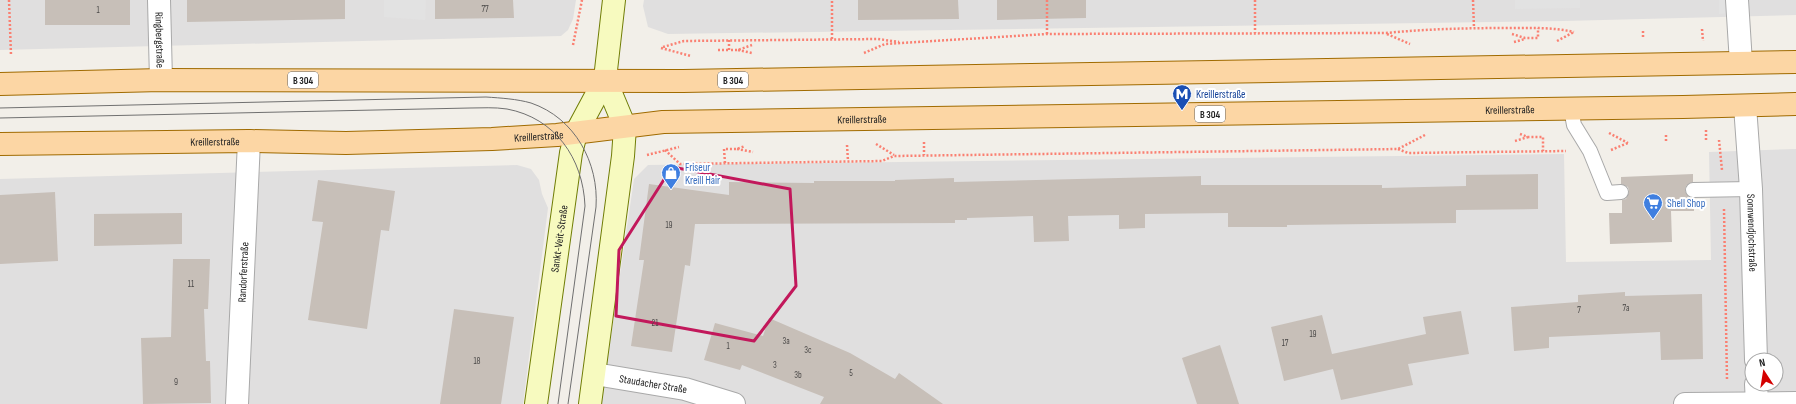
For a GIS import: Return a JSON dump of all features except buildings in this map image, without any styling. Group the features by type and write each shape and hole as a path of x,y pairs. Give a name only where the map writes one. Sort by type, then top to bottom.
{"main road":[{"name":"B 304","path":"0,84 161,80 691,80 1796,62"},
{"name":"Kreillerstraße","path":"0,144 249,141 346,143 476,140 576,133 664,122 1571,109 1796,104"}],"street":[{"name":"Ringbergstraße","path":"159,0 161,80"},
{"name":"Sankt-Veit-Straße","path":"536,404 571,157 576,133 605,80 614,0"},
{"path":"1737,0 1741,63"},
{"name":"Sankt-Veit-Straße","path":"590,404 623,156 625,127 605,80"},
{"name":"Sonnwendjochstraße","path":"1746,106 1751,188 1756,352"},
{"name":"Randorferstraße","path":"237,404 249,141"},
{"name":"Staudacher Straße","path":"595,374 684,389 734,404"},
{"path":"1685,404 1727,404 1757,397 1796,403"}],"lane":[{"path":"1571,109 1574,125 1590,151 1607,193 1621,192"},
{"path":"1694,190 1751,188"}],"path":[{"path":"10,0 11,55"},
{"path":"573,45 582,0"},
{"path":"832,0 832,39"},
{"path":"1047,0 1047,34"},
{"path":"1255,0 1255,33"},
{"path":"1473,0 1474,28"},
{"path":"661,48 684,41 878,39 905,42 1047,34 1386,33 1426,29 1474,28 1558,28 1574,32"},
{"path":"1512,34 1525,38 1538,38 1538,28"},
{"path":"1643,31 1643,40"},
{"path":"1512,42 1525,38"},
{"path":"729,40 729,50"},
{"path":"738,50 752,45"},
{"path":"718,50 738,50 752,53"},
{"path":"1516,132 1528,137"},
{"path":"1666,135 1666,142"},
{"path":"1515,141 1528,137 1543,137 1543,151"},
{"path":"923,138 924,155"},
{"path":"1719,140 1724,189 1727,404"},
{"path":"665,150 680,164 882,161 894,156 924,155 1398,149 1408,153 1590,151 1612,150 1628,143"},
{"path":"847,144 848,161"},
{"path":"737,149 747,145"},
{"path":"725,163 724,149 737,149 753,152"}],"highlighted area":[{"path":"672,167 790,189 796,286 754,341 616,316 619,250"}],"shaded area":[{"path":"0,0 576,0 573,19 568,30 561,36 0,50"},
{"path":"384,0 426,0 425,20 384,17"},
{"path":"644,0 1796,0 1796,15 1564,21 668,34 648,27 643,6"},
{"path":"1515,0 1580,0 1580,8 1515,9"},
{"path":"1719,0 1728,0 1728,13 1719,14"},
{"path":"1796,149 1796,404 601,404 634,179 648,165 1564,154 1566,262 1711,260 1709,152"},
{"path":"517,165 531,169 539,180 542,194 548,208 523,404 0,404 0,179"}],"tram line":[{"path":"0,108 486,97 531,103 547,110 560,119 572,131 581,144 593,174 596,191 596,207 568,404"},
{"path":"0,118 497,108 524,114 539,121 552,131 563,143 572,157 579,172 585,206 558,404"}],"place":[{"name":"Kreillerstraße","path":"1182,111"},
{"name":"Friseur Kreill Hair","path":"671,190"},
{"name":"Shell Shop","path":"1653,220"}]}
